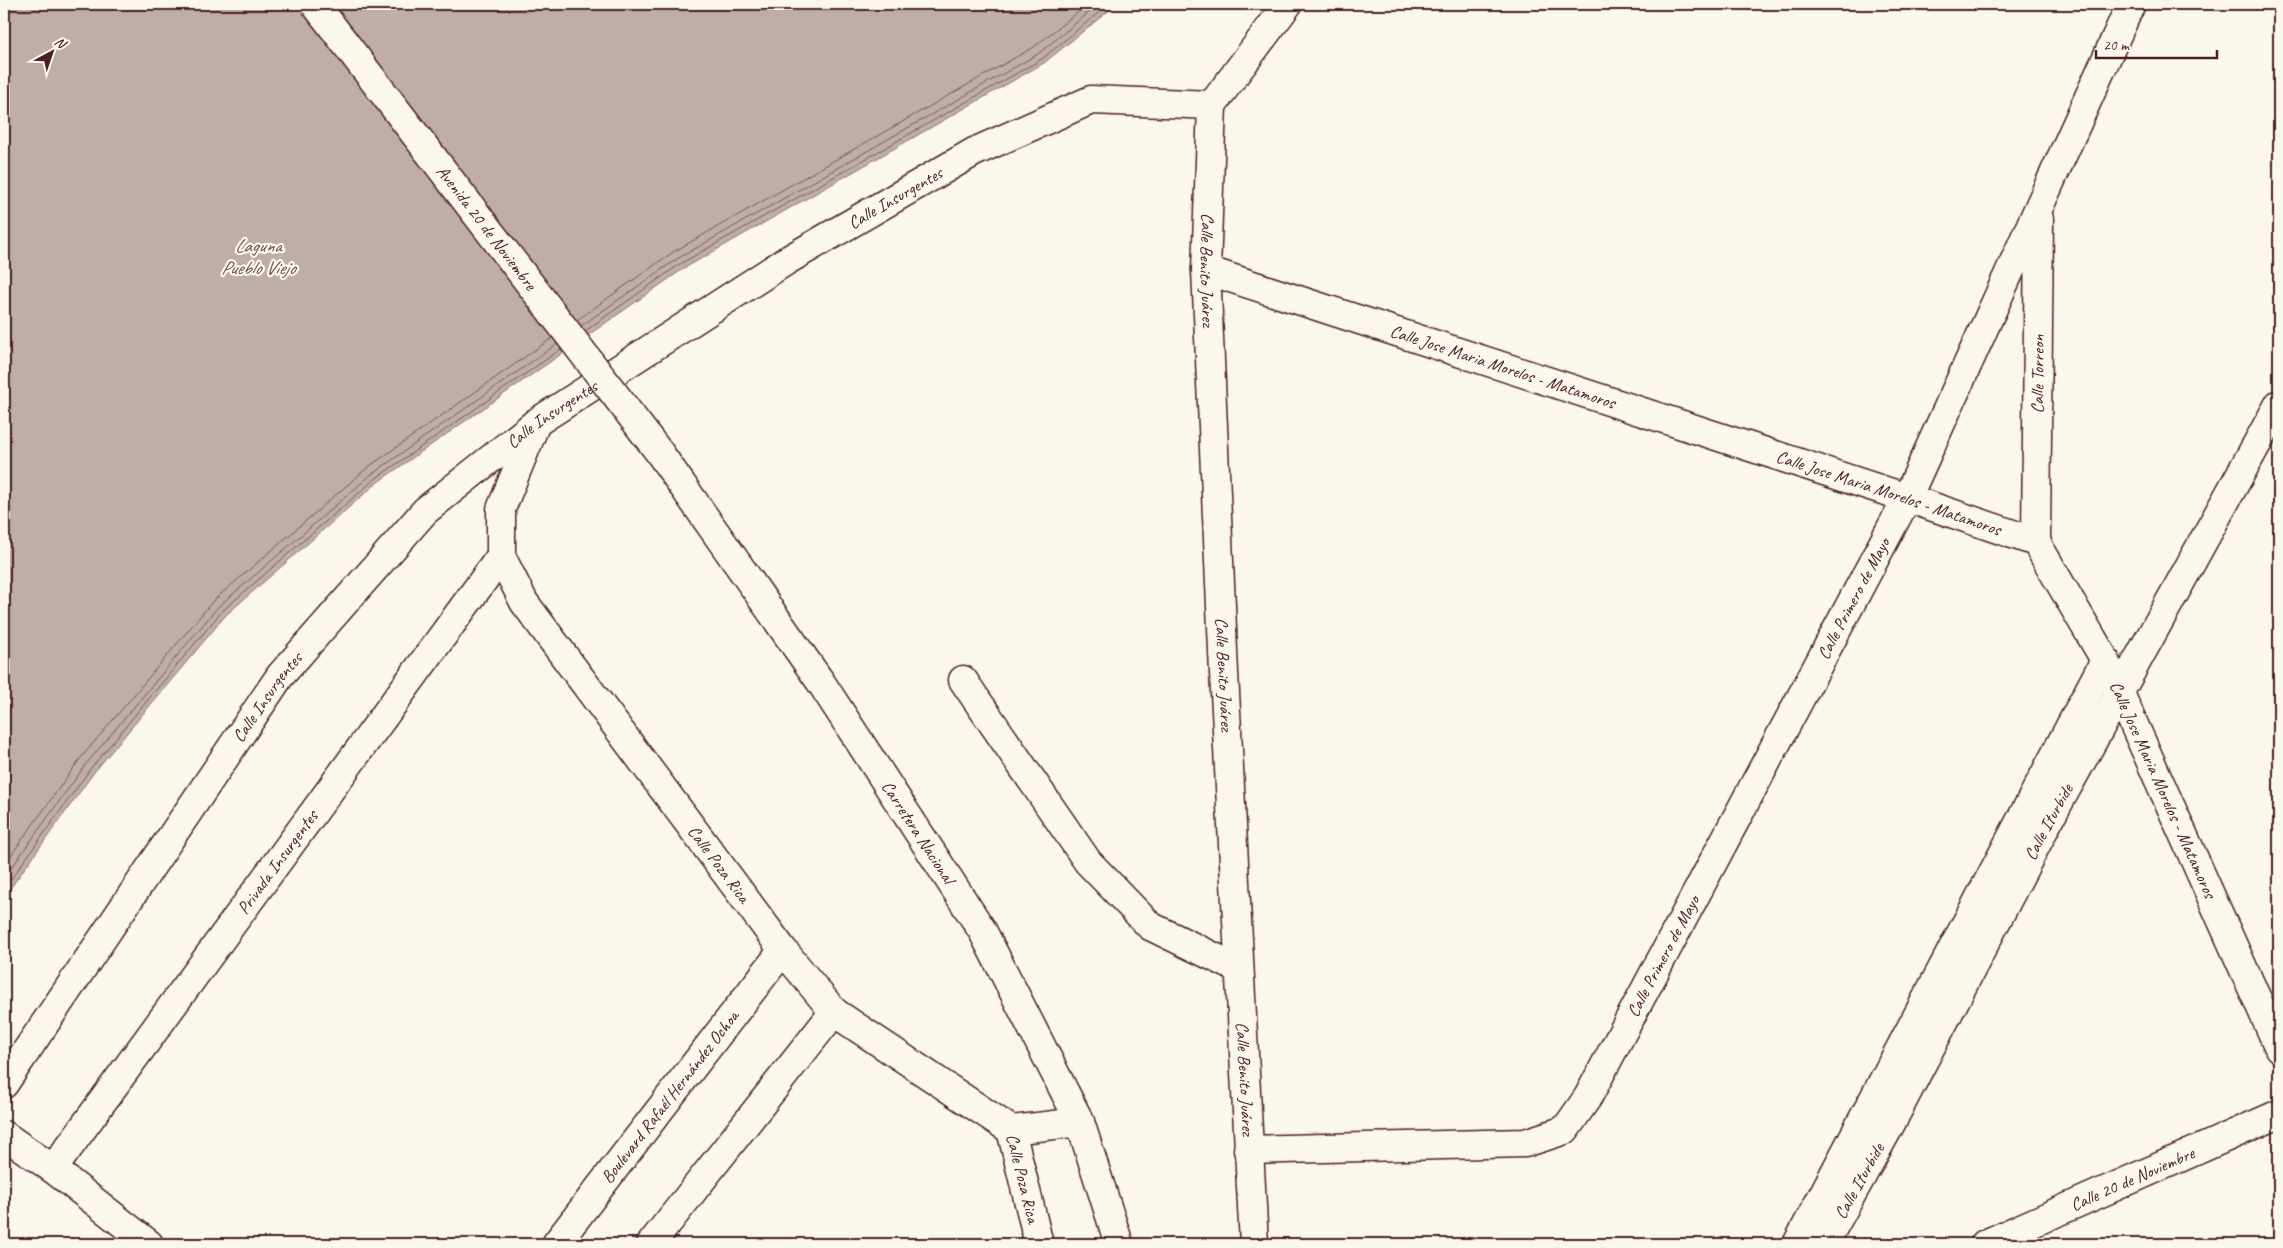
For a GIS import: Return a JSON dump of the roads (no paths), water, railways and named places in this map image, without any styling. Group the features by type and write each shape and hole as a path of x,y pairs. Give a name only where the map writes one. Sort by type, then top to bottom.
{"street":[{"name":"Avenida 20 de Noviembre","path":"315,4 659,452"},
{"path":"1212,105 1288,4"},
{"name":"Calle Torreon","path":"1907,498 2131,4"},
{"name":"Calle Insurgentes","path":"4,1084 280,676 425,511 537,422 786,261 974,152 1091,100 1212,105"},
{"name":"Calle Benito Juárez","path":"1212,105 1206,270 1254,1244"},
{"name":"Calle Torreon","path":"2036,542 2039,207"},
{"name":"Calle Jose Maria Morelos - Matamoros","path":"1206,270 1907,498 2036,542 2105,660 2279,1048"},
{"name":"Calle Iturbide","path":"1824,1244 1875,1125 2020,849 2037,818 2120,692 2279,404"},
{"name":"Calle Poza Rica","path":"537,422 501,509 501,556 524,602 783,950 834,1012 1011,1130 1039,1244"},
{"name":"Carretera Nacional","path":"659,452 820,681 982,930 1080,1122 1119,1244"},
{"name":"Calle Primero de Mayo","path":"1248,1150 1525,1143 1565,1130 1588,1097 1907,498"},
{"name":"Privada Insurgentes","path":"53,1169 501,556"},
{"name":"Calle Iturbide","path":"2037,818 2105,660"},
{"path":"963,680 1088,862 1150,926 1239,969"},
{"name":"Boulevard Rafaél Hernández Ochoa","path":"556,1244 783,950"},
{"path":"651,1244 834,1012"},
{"name":"Calle 20 de Noviembre","path":"1985,1244 2279,1114"},
{"path":"1011,1130 1080,1122"},
{"name":"Calle Iturbide","path":"1798,1244 1875,1125"},
{"path":"4,1135 53,1169 149,1244"}],"water":[{"name":"Laguna Pueblo Viejo","path":"4,4 1117,4 1044,63 683,269 378,482 226,615 95,771 4,897"}]}
